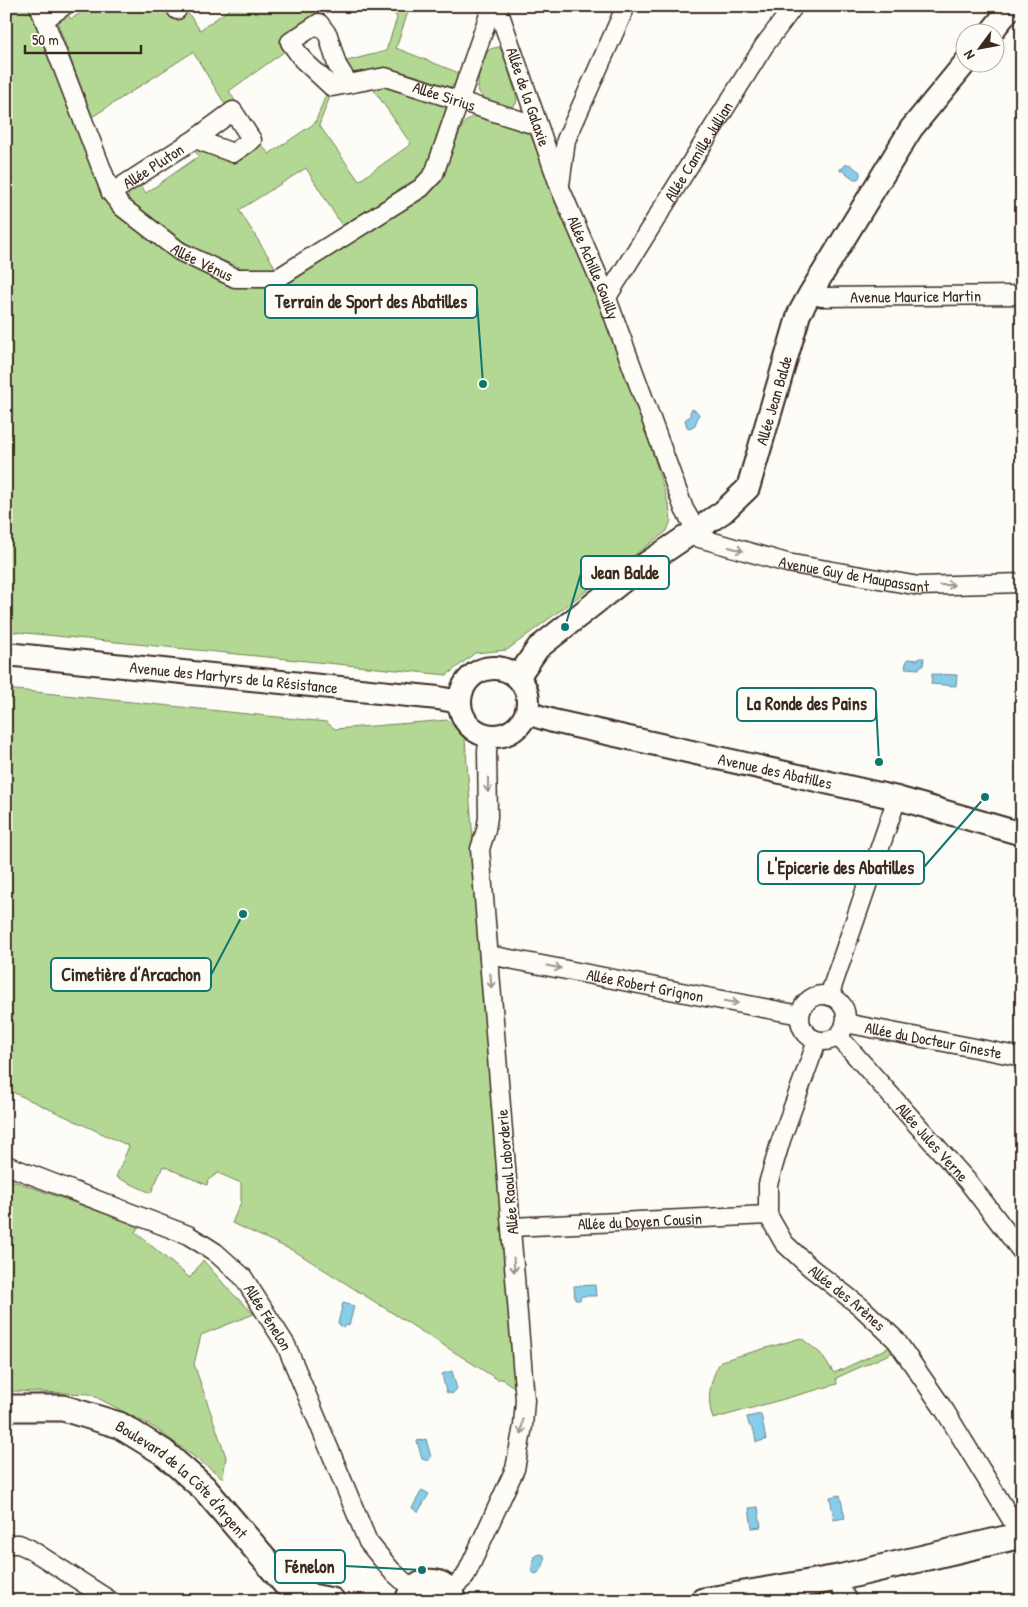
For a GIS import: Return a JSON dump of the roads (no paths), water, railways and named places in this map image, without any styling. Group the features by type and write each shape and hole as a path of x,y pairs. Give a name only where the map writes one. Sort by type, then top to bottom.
{"main road":[{"name":"Boulevard de la Côte d'Argent","path":"6,1408 63,1408 119,1425 163,1452 204,1488 285,1583 312,1597 332,1601"},
{"path":"703,1601 838,1578 1022,1535"},
{"path":"411,1595 423,1583 429,1582 440,1584 450,1596"}],"street":[{"path":"41,13 64,6"},
{"name":"Allée de la Galaxie","path":"460,100 492,6"},
{"name":"Allée de la Galaxie","path":"497,6 560,188"},
{"path":"560,188 566,140 626,6"},
{"name":"Allée Camille Jullian","path":"607,297 764,46 794,6"},
{"path":"999,22 1012,6"},
{"name":"Allée Vénus","path":"41,13 111,193 122,207 179,251 235,278 278,278 421,188 434,174 460,100"},
{"name":"Allée Jean Balde","path":"518,677 538,648 638,569 723,512 748,488 799,314 911,128 958,72"},
{"name":"Allée Sirius","path":"348,83 385,77 538,126"},
{"name":"Allée Pluton","path":"111,193 195,139"},
{"name":"Allée Achille Gouilly","path":"560,188 607,297 692,533"},
{"name":"Avenue Maurice Martin","path":"810,294 822,297 1022,295"},
{"name":"Avenue Guy de Maupassant","path":"692,533 787,563 919,586 1022,584"},
{"name":"Avenue des Martyrs de la Résistance","path":"6,654 438,698 459,702"},
{"path":"493,667 506,670 518,677 526,690 528,706 527,713 516,728 499,736 489,736 472,728 465,721 459,702 462,689 469,678 480,670 493,667"},
{"name":"Avenue des Abatilles","path":"527,713 553,721 897,798 1022,834"},
{"name":"Allée Raoul Laborderie","path":"450,1596 465,1577 514,1469 523,1426 525,1400 480,849 488,817 489,736"},
{"path":"829,996 897,798"},
{"name":"Allée Robert Grignon","path":"489,955 800,1015"},
{"path":"829,996 835,999 844,1009 842,1030 824,1042 817,1041 810,1038 802,1028 800,1015 802,1007 813,997 829,996"},
{"name":"Allée du Docteur Gineste","path":"842,1030 1022,1058"},
{"name":"Allée Jules Verne","path":"842,1030 969,1183 1022,1252"},
{"name":"Allée des Arènes","path":"817,1041 781,1140 768,1184 768,1215 784,1243 811,1268 861,1307 896,1340 945,1411 1022,1535"},
{"name":"Allée Fénelon","path":"6,1166 188,1235 215,1252 243,1278 286,1345 368,1542 411,1595"},
{"name":"Allée du Doyen Cousin","path":"511,1227 768,1215"},
{"path":"6,1544 19,1544 30,1549 111,1601"},
{"path":"838,1578 841,1589 848,1601"}],"water":[{"path":"849,164 860,172 858,179 854,179 840,171 845,165"},
{"path":"692,409 699,414 695,425 690,428 687,427 685,420 690,417"},
{"path":"919,658 924,658 923,666 920,666 919,669 905,668 907,659 919,660"},
{"path":"932,674 957,675 956,686 931,684"},
{"path":"595,1285 596,1296 581,1296 580,1300 575,1300 574,1286"},
{"path":"343,1303 354,1306 349,1326 347,1325 343,1328 338,1323"},
{"path":"452,1371 457,1389 452,1394 446,1392 442,1374"},
{"path":"761,1414 766,1440 756,1442 754,1431 749,1425 747,1417"},
{"path":"426,1439 431,1457 428,1461 422,1459 417,1441"},
{"path":"422,1490 429,1494 418,1512 412,1508"},
{"path":"840,1495 845,1518 834,1520 830,1497"},
{"path":"758,1507 761,1527 752,1528 749,1508"},
{"path":"544,1555 544,1563 542,1569 536,1574 532,1572 532,1566 535,1556"}],"place":[{"name":"Terrain de Sport des Abatilles","path":"483,384"},
{"name":"Jean Balde","path":"565,627"},
{"name":"La Ronde des Pains","path":"879,762"},
{"name":"L'Epicerie des Abatilles","path":"985,797"},
{"name":"Cimetière d’Arcachon","path":"243,914"},
{"name":"Fénelon","path":"422,1570"}]}
